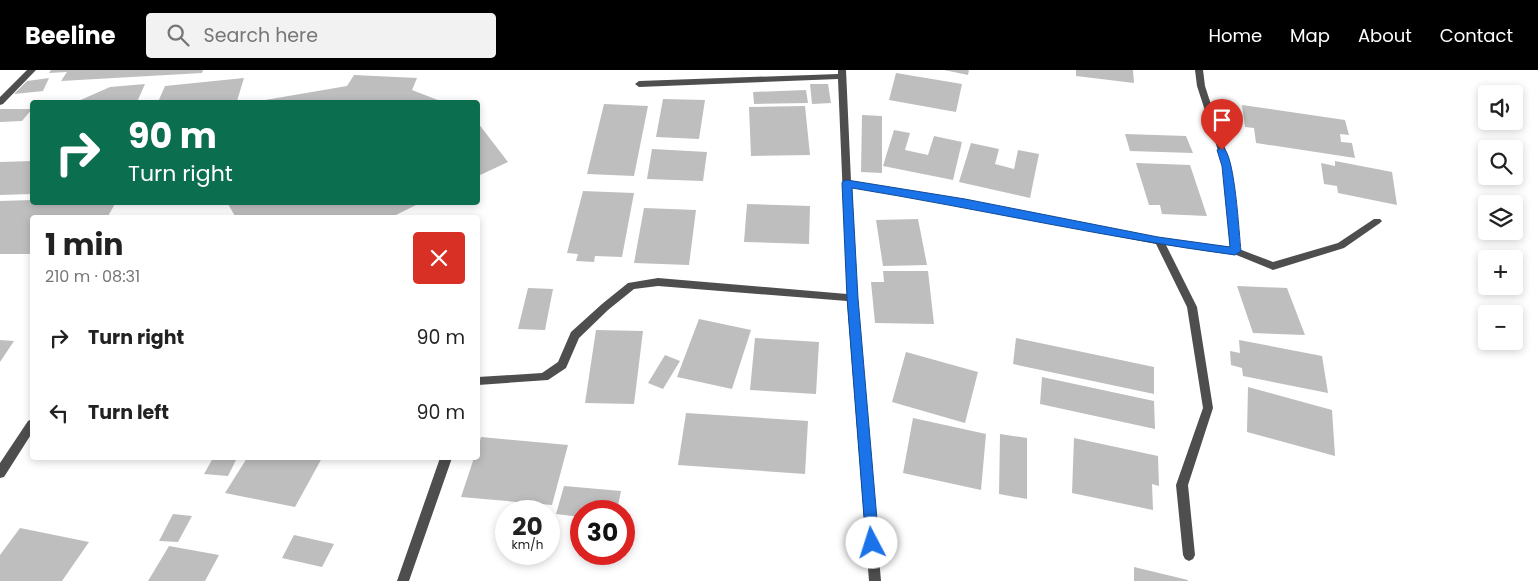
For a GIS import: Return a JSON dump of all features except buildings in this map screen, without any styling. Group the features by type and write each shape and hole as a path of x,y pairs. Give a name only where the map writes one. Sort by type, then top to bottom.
{"street":[{"path":"0,102 32,70"},
{"path":"1198,70 1201,86 1227,166 1235,251"},
{"path":"639,84 842,73 852,298 875,581"},
{"path":"847,183 965,203 1158,241 1235,251 1273,266 1341,246 1377,221"},
{"path":"1158,241 1192,307 1208,408 1182,485 1189,555"},
{"path":"480,381 544,377 562,364 575,335 631,286 658,282 852,298"},
{"path":"0,473 30,427"},
{"path":"403,581 445,460"}],"route":[{"path":"872,543 852,298 847,183 965,203 1158,241 1235,251 1227,166 1222,150"}]}
